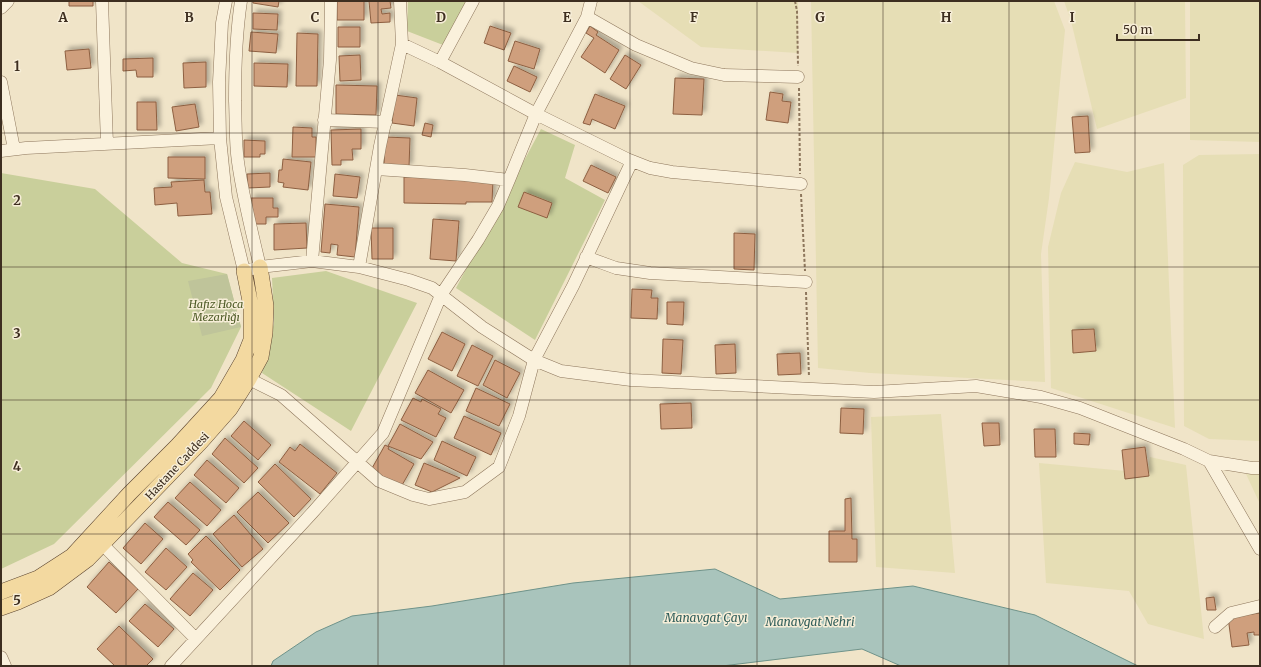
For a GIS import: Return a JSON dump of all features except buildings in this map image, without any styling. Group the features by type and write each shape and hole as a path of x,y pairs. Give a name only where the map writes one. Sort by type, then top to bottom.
{"main road":[{"name":"Hastane Caddesi","path":"1,608 49,588 88,559 200,443 230,409 261,357 266,333 266,306 260,267"},
{"name":"Hastane Caddesi","path":"1,592 38,578 72,556 221,398 243,360 251,340 251,306 244,271"}],"street":[{"path":"1,8 8,1"},
{"path":"102,1 107,144"},
{"path":"226,1 222,23 219,82 220,138 226,197 244,271 260,267 312,261 359,268 409,280 432,288 482,327 534,360 561,370 631,380 874,392 976,386 1042,397 1080,408 1184,449 1210,461 1260,468"},
{"path":"241,1 238,18 235,69 238,162 244,198 260,267"},
{"path":"312,261 330,60 331,1"},
{"path":"359,268 376,169 402,44 400,1"},
{"path":"440,62 473,1"},
{"path":"171,666 357,463 383,432 440,295 478,240 498,206 536,114 587,17 592,1"},
{"path":"587,17 636,45 691,68 724,74 798,77"},
{"path":"402,44 440,62 536,114 632,161 650,168 672,172 801,184"},
{"path":"1,82 14,149"},
{"path":"324,120 386,122"},
{"path":"1,151 14,149 220,138"},
{"path":"249,379 281,395 378,481 413,495 429,499 465,492 499,467 519,416 534,360 573,286 632,161"},
{"path":"376,169 465,175 509,180"},
{"path":"586,257 616,268 650,274 806,282"},
{"path":"1210,461 1260,549"},
{"path":"102,544 196,639"},
{"path":"1215,627 1231,613 1260,606"},
{"path":"1,657 5,666"}],"path":[{"path":"795,1 797,11 801,184 809,389"}],"shaded area":[{"path":"638,1 798,1 798,53 701,47"},
{"path":"811,1 1054,1 1065,30 1049,198 1041,254 1045,382 870,373 818,368"},
{"path":"1064,1 1185,1 1186,98 1097,129 1071,21"},
{"path":"1190,1 1260,1 1260,142 1190,140"},
{"path":"1260,154 1260,441 1209,439 1184,426 1183,165 1199,155"},
{"path":"1075,162 1127,172 1164,163 1175,428 1051,388 1048,247 1061,193"},
{"path":"941,414 955,573 876,567 871,417"},
{"path":"1150,457 1186,465 1204,639 1148,624 1129,591 1046,583 1039,463 1147,473"},
{"path":"1246,474 1260,474 1260,504"}],"green space":[{"path":"408,1 467,1 443,45 407,31"},
{"path":"541,129 575,145 565,178 605,200 535,340 456,288"},
{"path":"1,173 95,189 182,263 227,274 241,327 211,388 54,544 1,569"},
{"path":"326,271 417,303 351,431 262,373 274,323 272,278"},
{"name":"Hafız Hoca Mezarlığı","path":"227,274 241,327 202,336 188,281"}],"water":[{"name":"Manavgat Çayı","path":"715,569 780,599 913,586 1035,615 1138,666 901,666 862,649 722,666 271,666 273,661 316,632 352,616 432,606 573,583"}],"water label":[{"name":"Manavgat Nehri","path":"810,622"}]}
